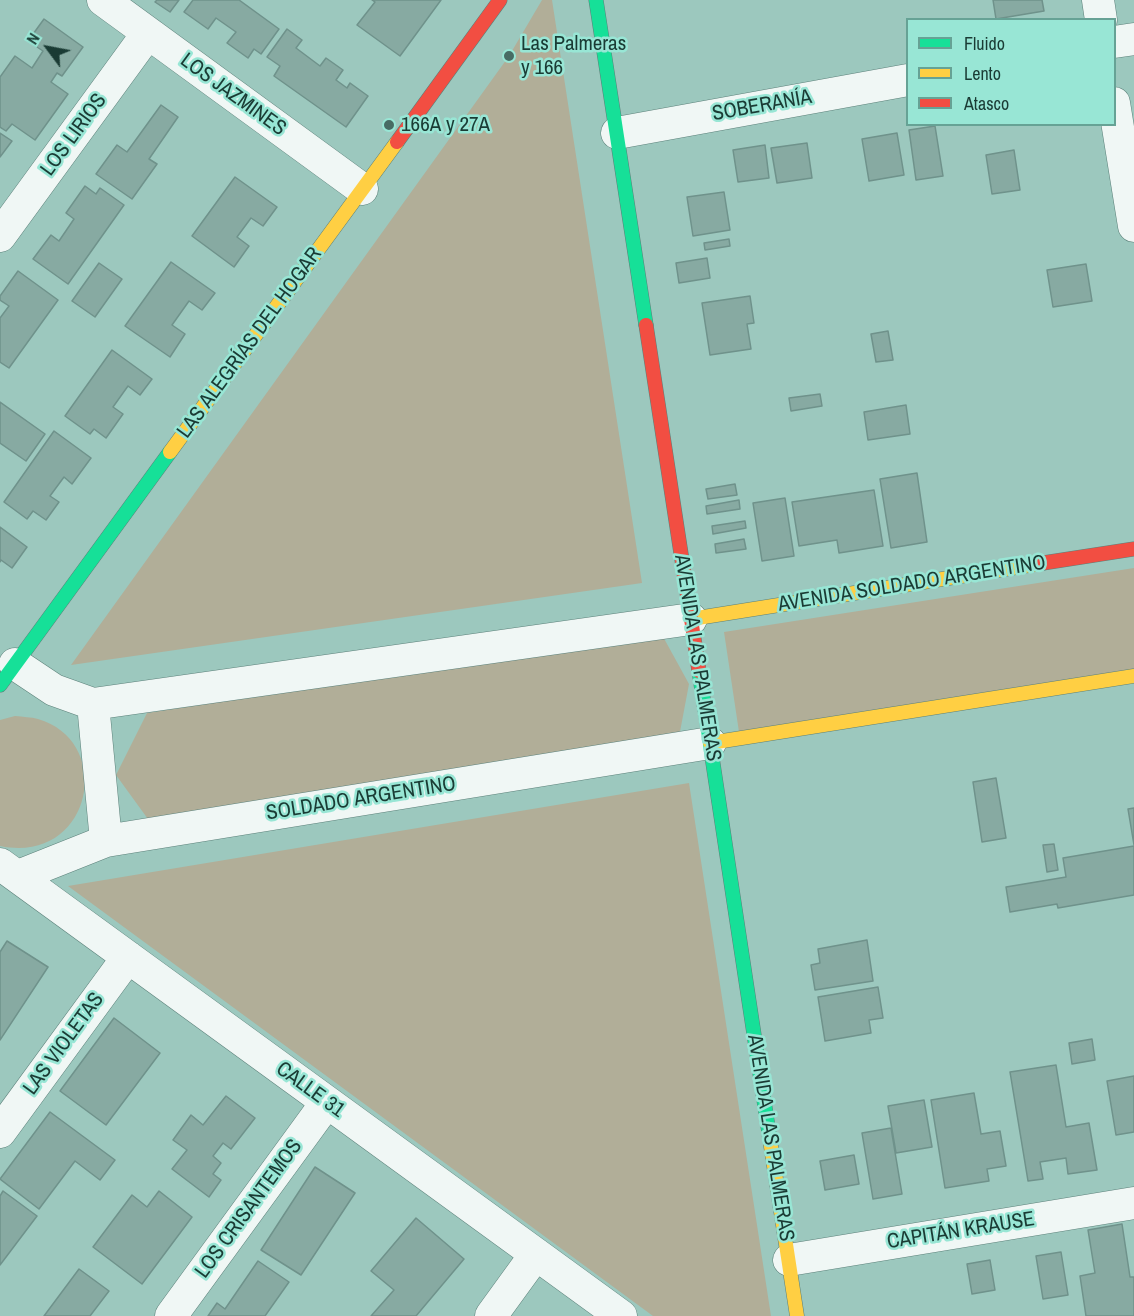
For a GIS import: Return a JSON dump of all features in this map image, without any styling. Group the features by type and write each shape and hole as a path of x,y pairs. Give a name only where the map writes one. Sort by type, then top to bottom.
{"main road":[{"name":"LAS ALEGRÍAS DEL HOGAR","path":"8,674 500,0"},
{"name":"AVENIDA LAS PALMERAS","path":"596,0 797,1316"},
{"name":"AVENIDA SOLDADO ARGENTINO","path":"691,619 1134,549"},
{"path":"710,743 1134,676"}],"street":[{"name":"LOS JAZMINES","path":"103,0 362,189"},
{"path":"1098,0 1101,18"},
{"name":"LOS LIRIOS","path":"0,236 148,33"},
{"path":"1116,42 1134,39"},
{"name":"SOBERANÍA","path":"617,133 906,80"},
{"path":"1116,115 1134,226"},
{"path":"8,674 93,704 691,619"},
{"path":"93,704 106,841"},
{"name":"SOLDADO ARGENTINO","path":"9,870 106,841 710,743"},
{"name":"CALLE 31","path":"9,870 621,1316"},
{"name":"LAS VIOLETAS","path":"0,1132 128,957"},
{"name":"LOS CRISANTEMOS","path":"171,1316 327,1102"},
{"name":"CAPITÁN KRAUSE","path":"789,1260 1134,1203"},
{"path":"491,1316 536,1254"}],"shaded area":[{"path":"542,0 552,0 642,583 71,665 509,56"},
{"path":"1134,568 1134,671 739,732 724,632"},
{"path":"661,633 689,684 679,737 153,826 116,775 147,713"},
{"path":"15,716 38,719 63,732 78,751 85,774 83,798 73,820 56,837 31,847 0,846 0,720"},
{"path":"689,783 771,1316 653,1316 68,886"}],"building":[{"path":"157,0 179,0 170,12 155,2"},
{"path":"193,0 239,0 279,29 261,54 254,49 248,58 227,43 236,32 216,18 208,29 184,12"},
{"path":"372,0 441,0 400,56 357,25 375,2"},
{"path":"993,0 1042,0 1044,11 996,18"},
{"path":"44,19 83,47 62,76 57,73 51,82 68,94 35,140 12,124 6,131 0,127 0,77 15,56 32,68 43,51 28,41"},
{"path":"287,29 302,40 296,48 320,66 326,58 343,70 336,80 347,88 350,83 368,96 346,127 274,76 280,66 267,57"},
{"path":"161,105 178,117 149,159 157,164 132,199 96,174 117,145 127,152"},
{"path":"935,126 943,176 916,180 909,130"},
{"path":"0,133 12,141 0,157"},
{"path":"897,133 904,175 869,181 862,139"},
{"path":"807,143 812,178 777,183 771,148"},
{"path":"765,145 769,178 738,182 733,150"},
{"path":"1014,150 1020,190 992,194 986,155"},
{"path":"235,177 277,207 263,226 251,218 237,237 249,246 234,267 192,236"},
{"path":"85,186 96,194 100,188 124,205 68,284 33,259 51,235 59,241 74,219 66,213"},
{"path":"724,192 730,230 693,236 687,197"},
{"path":"729,239 730,246 705,250 704,243"},
{"path":"707,258 710,278 679,283 676,263"},
{"path":"171,262 215,293 202,310 189,301 172,325 185,334 170,357 125,326"},
{"path":"99,263 122,279 95,317 72,301"},
{"path":"1086,264 1092,301 1053,307 1047,270"},
{"path":"18,271 58,300 9,368 0,362 0,318 9,306 0,300 0,296"},
{"path":"750,296 754,323 747,324 751,349 710,355 702,303"},
{"path":"888,331 893,360 876,362 871,334"},
{"path":"112,350 152,379 140,395 128,386 113,407 123,414 106,438 94,429 90,434 65,416"},
{"path":"820,394 822,406 791,411 789,398"},
{"path":"0,402 45,434 26,461 0,443"},
{"path":"906,405 910,434 868,440 864,412"},
{"path":"54,431 91,458 72,484 64,477 50,496 59,502 46,520 33,511 27,519 4,502"},
{"path":"917,473 927,542 891,548 880,479"},
{"path":"735,484 737,495 708,499 706,489"},
{"path":"874,490 883,546 839,553 837,540 799,546 792,502"},
{"path":"785,498 794,556 762,561 753,503"},
{"path":"739,500 740,509 707,514 706,506"},
{"path":"745,521 746,528 713,534 712,526"},
{"path":"0,527 27,547 12,568 1,560 0,562"},
{"path":"744,539 746,549 716,553 715,544"},
{"path":"996,778 1006,838 982,842 973,782"},
{"path":"1134,808 1134,845 1128,809"},
{"path":"1054,844 1058,870 1047,872 1043,845"},
{"path":"1134,846 1134,895 1058,908 1057,904 1010,912 1006,887 1066,877 1063,858"},
{"path":"867,940 873,981 815,990 811,965 820,963 818,949"},
{"path":"7,941 48,967 0,1040 0,952"},
{"path":"878,987 883,1018 869,1020 871,1033 825,1041 818,997"},
{"path":"114,1018 160,1053 106,1125 60,1091"},
{"path":"1092,1039 1095,1060 1072,1064 1069,1043"},
{"path":"1056,1065 1066,1127 1089,1123 1097,1170 1068,1174 1066,1158 1040,1162 1043,1179 1028,1181 1010,1072"},
{"path":"1134,1076 1134,1132 1116,1135 1107,1081"},
{"path":"974,1093 981,1134 1000,1131 1006,1166 987,1169 989,1181 945,1188 931,1100"},
{"path":"226,1096 255,1118 231,1149 223,1143 213,1156 221,1163 213,1174 221,1180 209,1197 172,1169 187,1150 173,1140 191,1115 203,1125"},
{"path":"924,1100 932,1147 896,1153 888,1106"},
{"path":"50,1112 115,1160 100,1180 75,1161 39,1209 0,1179"},
{"path":"891,1128 902,1194 873,1199 862,1133"},
{"path":"854,1155 859,1184 825,1190 820,1161"},
{"path":"315,1167 355,1193 301,1275 261,1250"},
{"path":"3,1191 37,1216 0,1265 0,1196"},
{"path":"159,1191 192,1217 142,1284 93,1247 132,1195 147,1207"},
{"path":"416,1218 464,1259 416,1316 371,1316 394,1290 371,1271"},
{"path":"1122,1224 1130,1277 1134,1277 1134,1316 1086,1316 1080,1276 1095,1273 1088,1230"},
{"path":"1061,1252 1068,1295 1043,1299 1036,1256"},
{"path":"990,1260 995,1290 972,1294 967,1264"},
{"path":"258,1261 289,1282 265,1316 208,1316 217,1303 225,1309"},
{"path":"79,1269 109,1291 90,1316 44,1316"}],"traffic: fast":[{"path":"596,0 646,325"},
{"path":"0,685 170,452"},
{"path":"699,671 770,1140"}],"traffic: slow":[{"path":"170,452 397,142"},
{"path":"691,619 1043,563"},
{"path":"710,743 1134,676"},
{"path":"770,1140 797,1316"}],"traffic: jam":[{"path":"397,142 500,0"},
{"path":"646,325 699,671"},
{"path":"1043,563 1134,549"}],"place":[{"name":"Las Palmeras y 166","path":"509,56"},
{"name":"166A y 27A","path":"389,125"}]}
